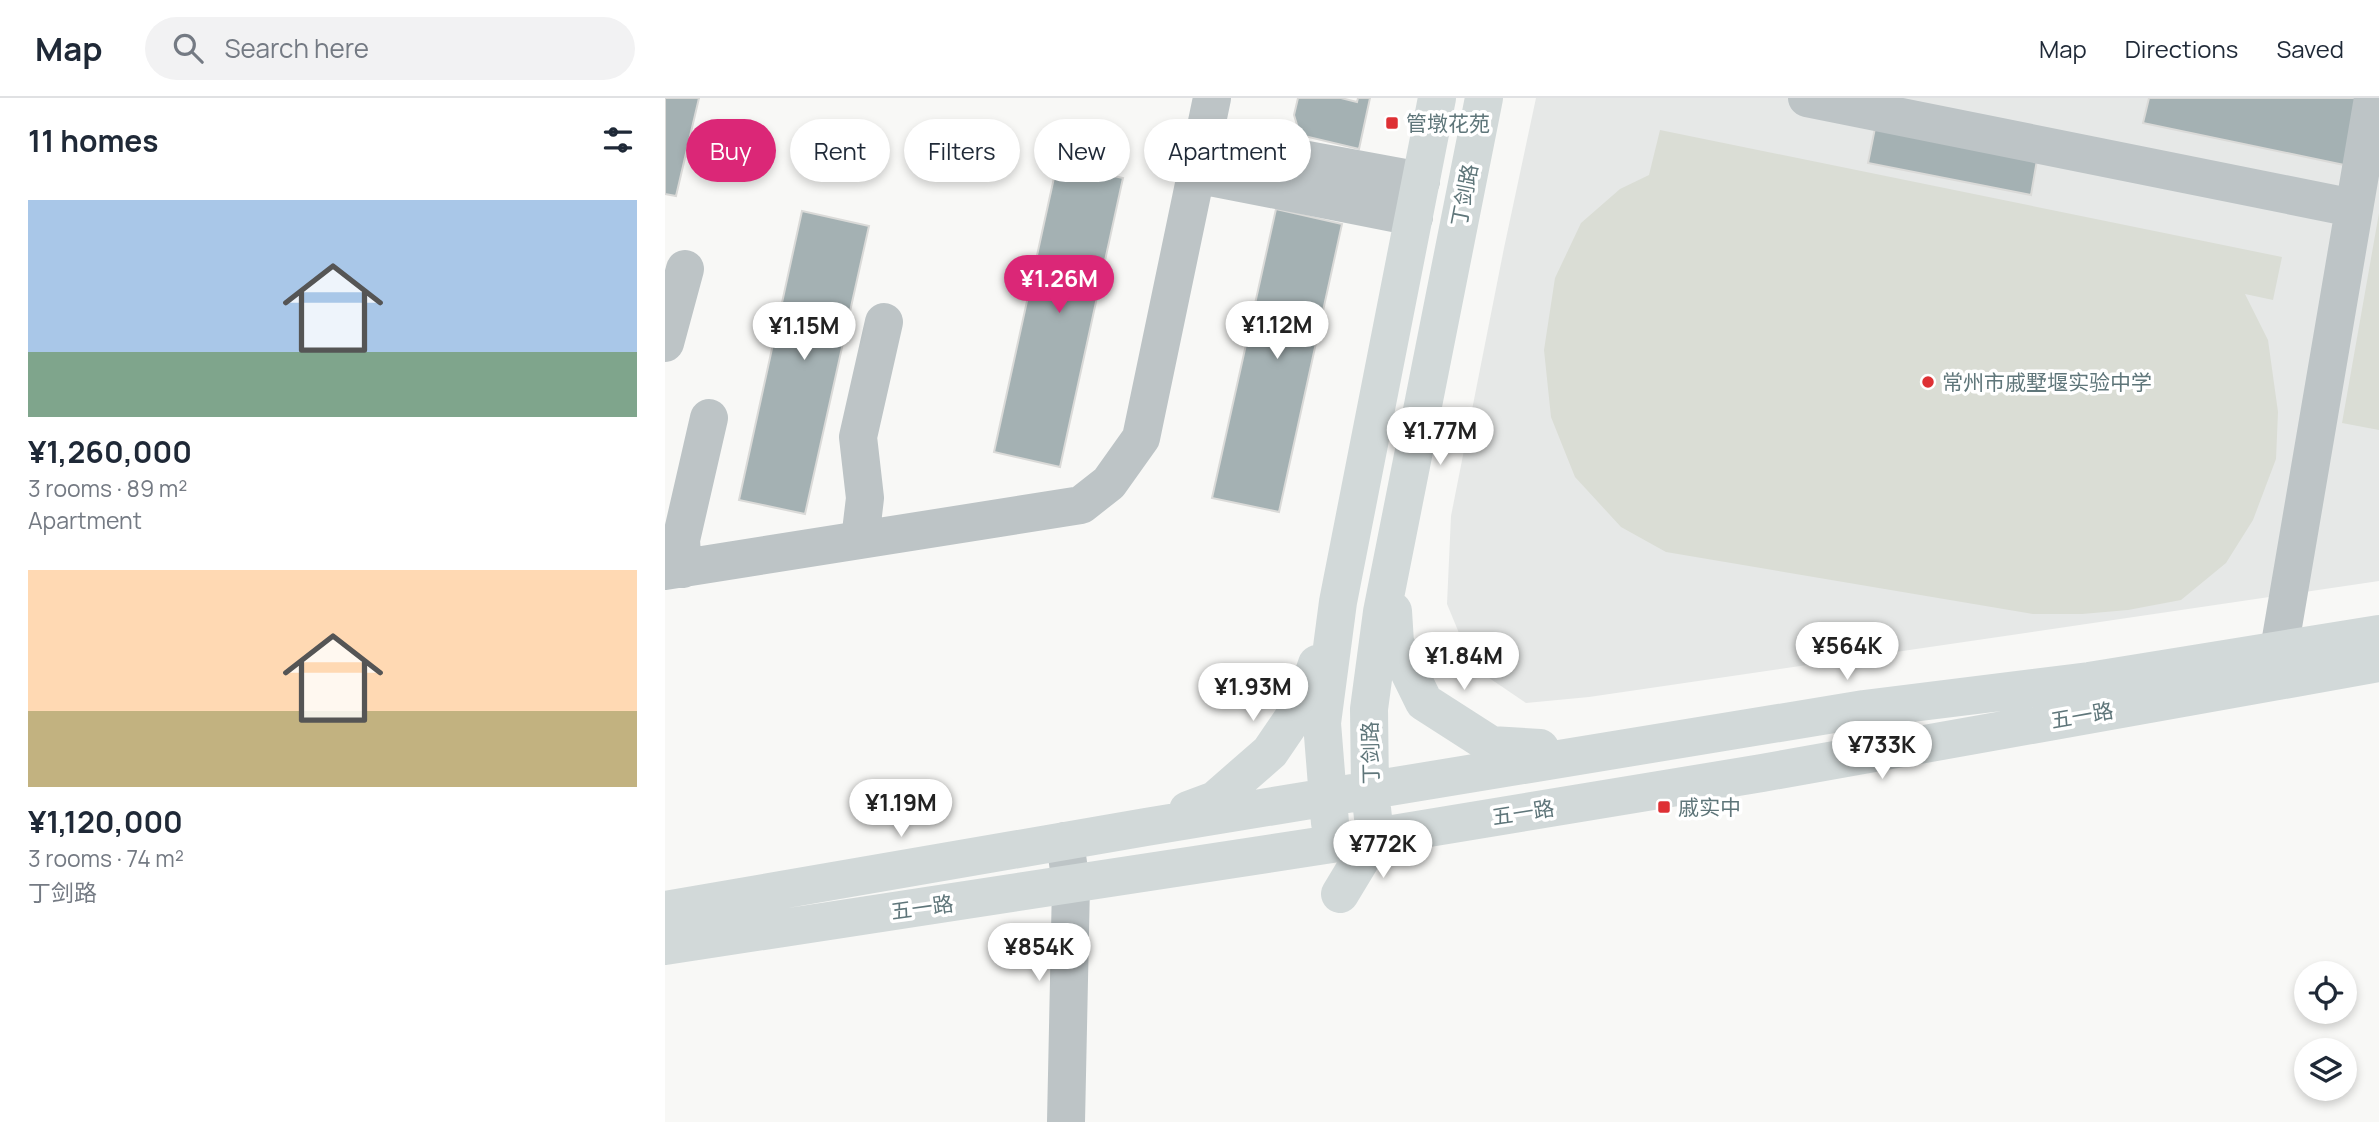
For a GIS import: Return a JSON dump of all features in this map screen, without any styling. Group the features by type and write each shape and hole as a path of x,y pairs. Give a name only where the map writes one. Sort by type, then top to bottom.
{"main road":[{"path":"1375,836 1341,894 1332,844 1322,723 1338,602 1437,98"},
{"name":"丁剑路","path":"1375,836 1370,790 1369,709 1390,565 1483,98"},
{"path":"1390,565 1395,643 1424,702 1491,745 1598,752"},
{"path":"1146,827 1215,800 1270,752 1304,702 1338,602"},
{"name":"五一路","path":"665,910 1146,827 1864,709 2089,681 2379,634"},
{"name":"五一路","path":"665,946 1332,844 1762,773 2379,663"}],"street":[{"path":"1208,119 1212,98"},
{"path":"1807,98 2353,208"},
{"path":"2279,650 2373,98"},
{"path":"1311,178 1417,199"},
{"path":"709,418 674,570 1081,505 1109,483 1141,438 1195,182"},
{"path":"665,343 685,269"},
{"path":"860,540 865,498 858,437 884,322"},
{"path":"1065,841 1071,885 1066,1122"}],"shaded area":[{"name":"常州市戚墅堰实验中学","path":"1536,98 2379,98 2379,581 1589,697 1526,703 1473,667 1447,604 1451,516"},
{"path":"1660,130 2282,257 2273,300 2245,294 2268,340 2278,412 2276,459 2253,520 2226,563 2181,600 2128,610 2033,614 1666,552 1621,527 1575,477 1551,417 1544,350 1555,278 1581,223 1620,189 1649,175"},
{"path":"2379,213 2379,430 2342,423"}],"building":[{"path":"665,98 699,98 694,119 686,119 686,153 676,196 665,194"},
{"path":"1298,98 1341,98 1357,102 1358,98 1370,98 1359,149 1311,138 1311,119 1295,119"},
{"path":"2149,98 2363,98 2349,166 2143,123"},
{"path":"1875,128 2037,160 2031,195 1868,163"},
{"path":"1053,182 1122,182 1060,467 994,452"},
{"path":"1276,209 1342,224 1279,512 1212,498"},
{"path":"802,211 869,226 805,514 739,500"}],"place":[{"name":"管墩花苑","path":"1392,123"},
{"name":"常州市戚墅堰实验中学","path":"1928,382"},
{"name":"戚实中","path":"1664,807"}]}
